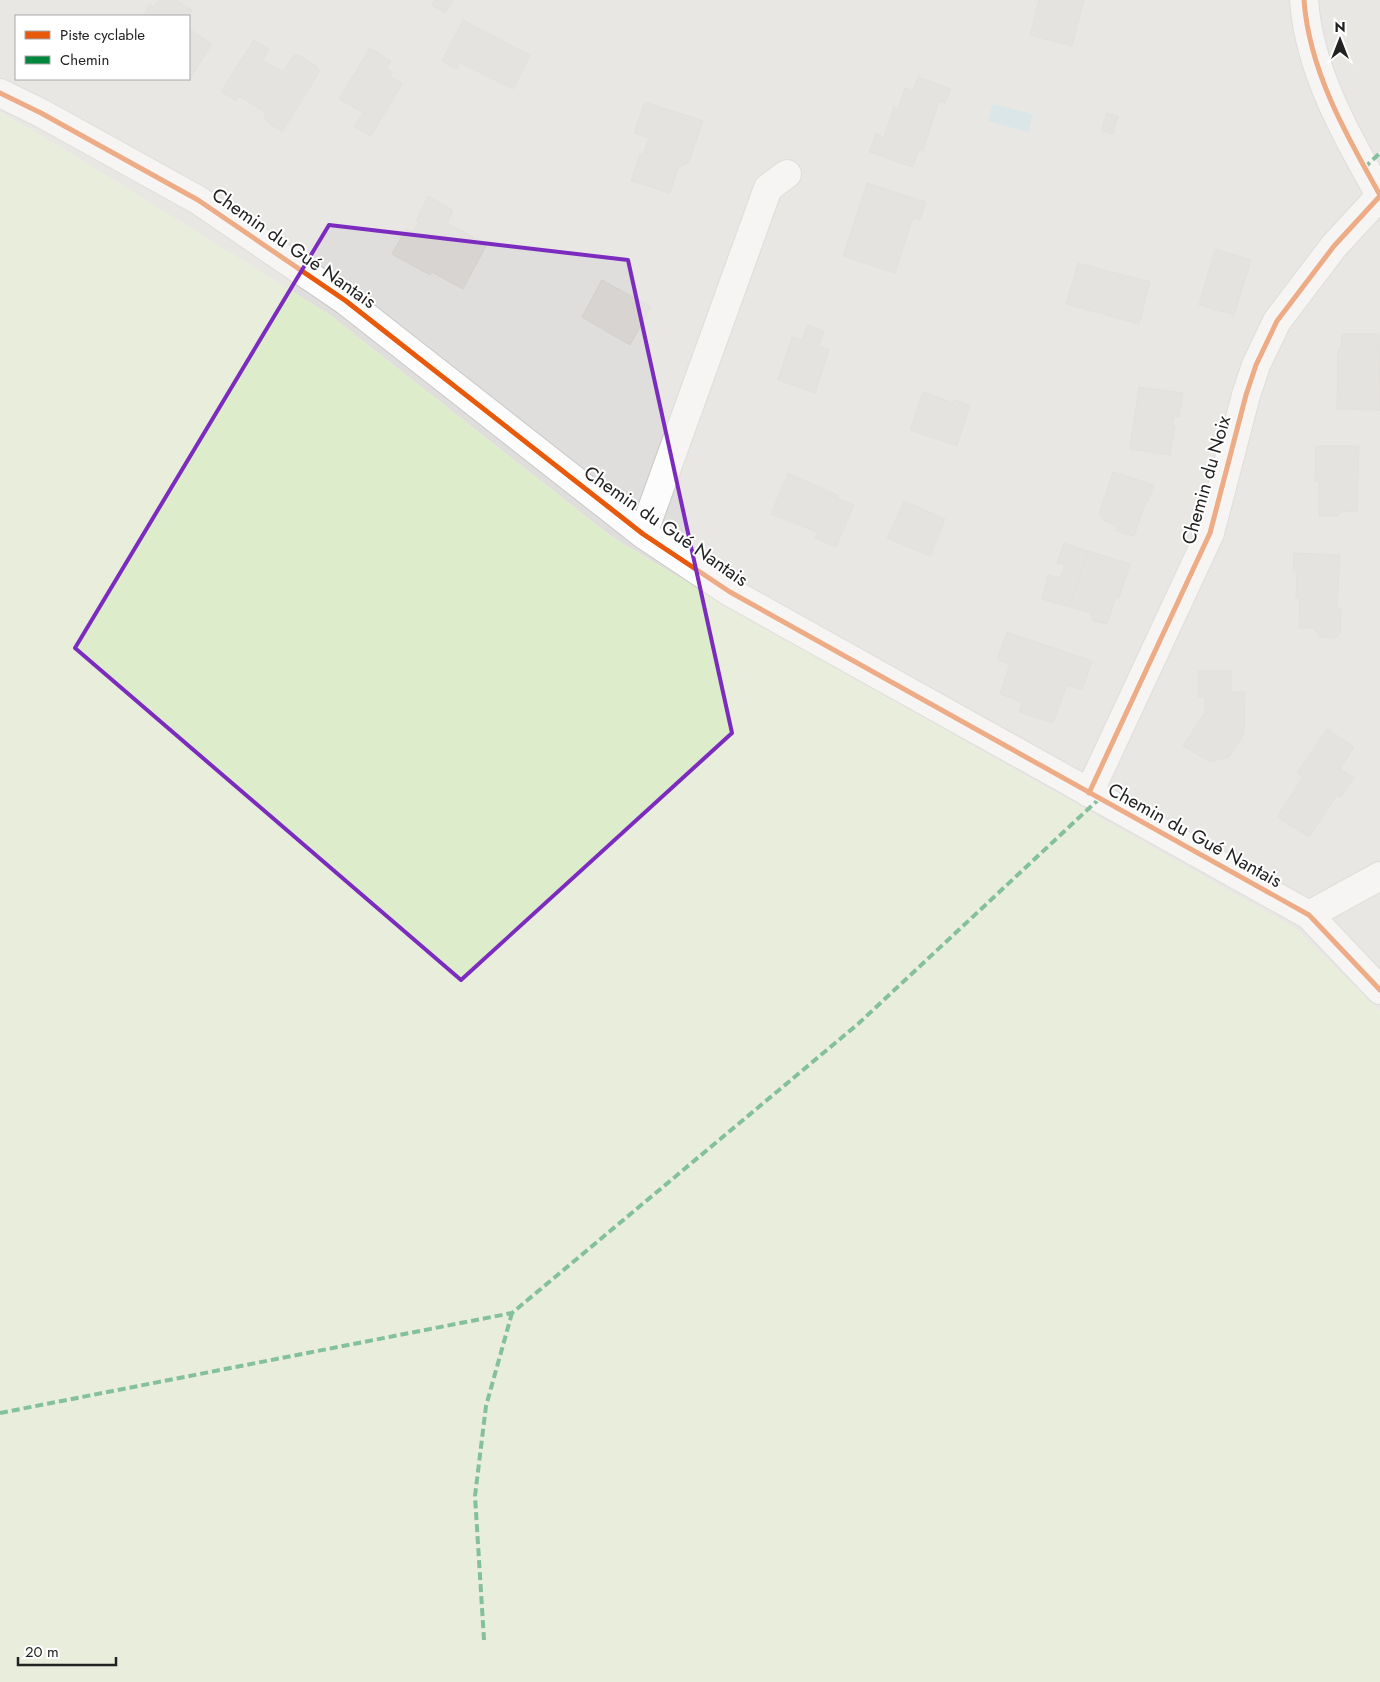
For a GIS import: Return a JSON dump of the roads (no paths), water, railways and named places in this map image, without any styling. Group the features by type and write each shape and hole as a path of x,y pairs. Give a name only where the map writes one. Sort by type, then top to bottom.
{"street":[{"path":"1304,0 1309,35 1318,67 1330,98 1345,131 1380,195"},
{"name":"Chemin du Gué Nantais","path":"0,93 137,166 214,210 346,302 643,534 730,592 1309,915 1380,990"},
{"name":"Chemin du Gué Nantais","path":"643,534 768,188 787,174"},
{"name":"Chemin du Noix","path":"1089,793 1210,533 1246,395 1256,364 1277,321 1334,246 1380,195"},
{"path":"1309,915 1380,876"}],"water":[{"path":"993,104 1033,114 1028,132 988,121"}]}
